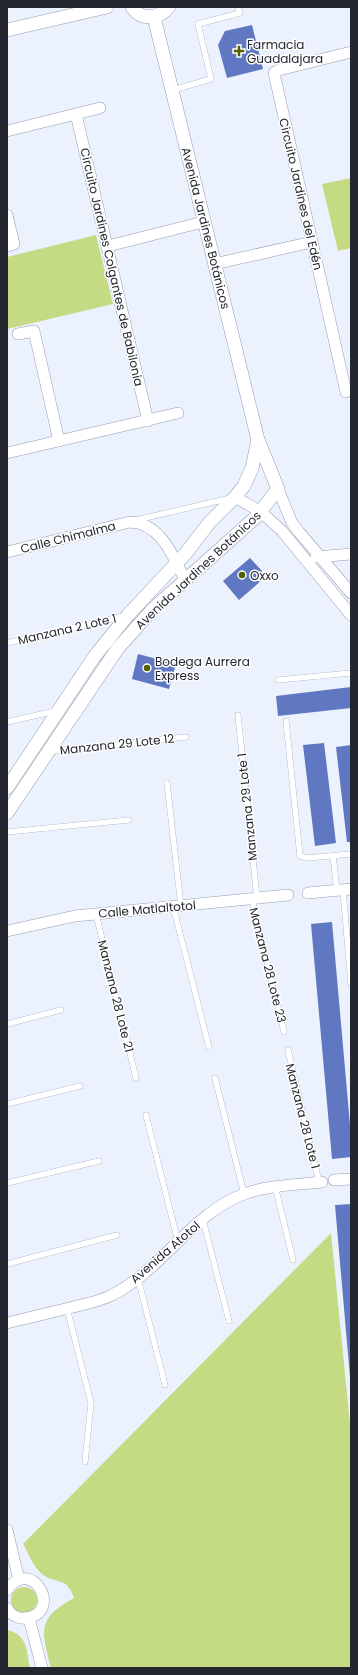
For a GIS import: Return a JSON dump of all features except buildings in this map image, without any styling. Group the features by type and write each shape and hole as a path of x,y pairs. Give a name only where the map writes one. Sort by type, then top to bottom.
{"street":[{"path":"7,30 107,7"},
{"path":"132,7 136,12 144,17 154,17 162,14 169,7"},
{"name":"Avenida Jardines Botánicos","path":"7,813 118,648 143,619 261,512 278,489 258,440 203,222 173,90 154,17"},
{"name":"Circuito Jardines del Edén","path":"346,392 347,374 312,242 274,73 279,70 351,52"},
{"path":"7,132 100,108"},
{"name":"Circuito Jardines Colgantes de Babilonia","path":"76,114 148,421"},
{"path":"7,215 14,244 7,246"},
{"path":"108,246 203,222"},
{"path":"214,264 312,242"},
{"path":"18,334 34,331 59,441"},
{"path":"7,453 178,413"},
{"name":"Avenida Jardines Botánicos","path":"7,788 94,656 128,615 196,541 209,523 235,497 248,478 258,440"},
{"path":"278,489 292,523 351,593"},
{"path":"235,497 261,512 282,531 306,558 351,615"},
{"name":"Calle Chimalma","path":"7,552 130,522 146,526 162,539 185,580"},
{"path":"196,541 208,560"},
{"path":"306,558 351,554"},
{"path":"308,893 344,890"},
{"name":"Calle Matlaltotol","path":"7,931 62,918 288,895"},
{"path":"334,1180 351,1179"},
{"name":"Avenida Atotol","path":"7,1323 113,1295 138,1278 203,1220 224,1205 244,1194 275,1186 320,1182"},
{"path":"7,1530 19,1580"},
{"path":"7,1590 12,1583 27,1579 34,1582 43,1594 44,1601 41,1608 30,1618 14,1616 7,1608"},
{"path":"30,1618 42,1668"}],"lane":[{"path":"173,90 211,79 198,24 240,13 238,7"},
{"name":"Calle Chimalma","path":"130,522 223,498 235,497"},
{"path":"282,531 292,523"},
{"name":"Manzana 2 Lote 1","path":"7,643 128,615"},
{"path":"278,680 351,673"},
{"path":"7,722 58,710"},
{"name":"Manzana 29 Lote 1","path":"238,715 254,898"},
{"path":"286,721 300,856 307,858 351,854"},
{"name":"Manzana 29 Lote 12","path":"48,751 186,737"},
{"path":"167,783 177,906 209,1047"},
{"path":"7,832 129,820"},
{"path":"333,856 344,890 351,984"},
{"name":"Manzana 28 Lote 23","path":"254,898 284,1032"},
{"name":"Manzana 28 Lote 21","path":"96,914 136,1078"},
{"path":"7,1024 61,1010"},
{"name":"Manzana 28 Lote 1","path":"288,1050 320,1182"},
{"path":"215,1078 244,1194"},
{"path":"7,1104 80,1086"},
{"path":"146,1115 178,1242"},
{"path":"7,1183 99,1161"},
{"path":"275,1186 293,1260"},
{"path":"203,1220 229,1321"},
{"path":"7,1264 117,1235"},
{"path":"138,1278 165,1385"},
{"path":"68,1308 91,1402 85,1462"}],"green space":[{"path":"351,178 351,248 338,251 322,184"},
{"path":"96,235 113,304 7,329 7,257"},
{"path":"331,1233 351,1434 351,1668 51,1668 45,1644 45,1627 53,1612 74,1598 67,1586 49,1578 39,1571 23,1544"},
{"path":"24,1587 33,1591 37,1600 33,1609 24,1613 15,1609 11,1600 15,1591"},
{"path":"7,1630 14,1632 22,1639 27,1649 30,1668 7,1668"}],"place":[{"name":"Farmacia Guadalajara","path":"239,51"},
{"name":"Oxxo","path":"242,575"},
{"name":"Bodega Aurrera Express","path":"147,668"}]}
